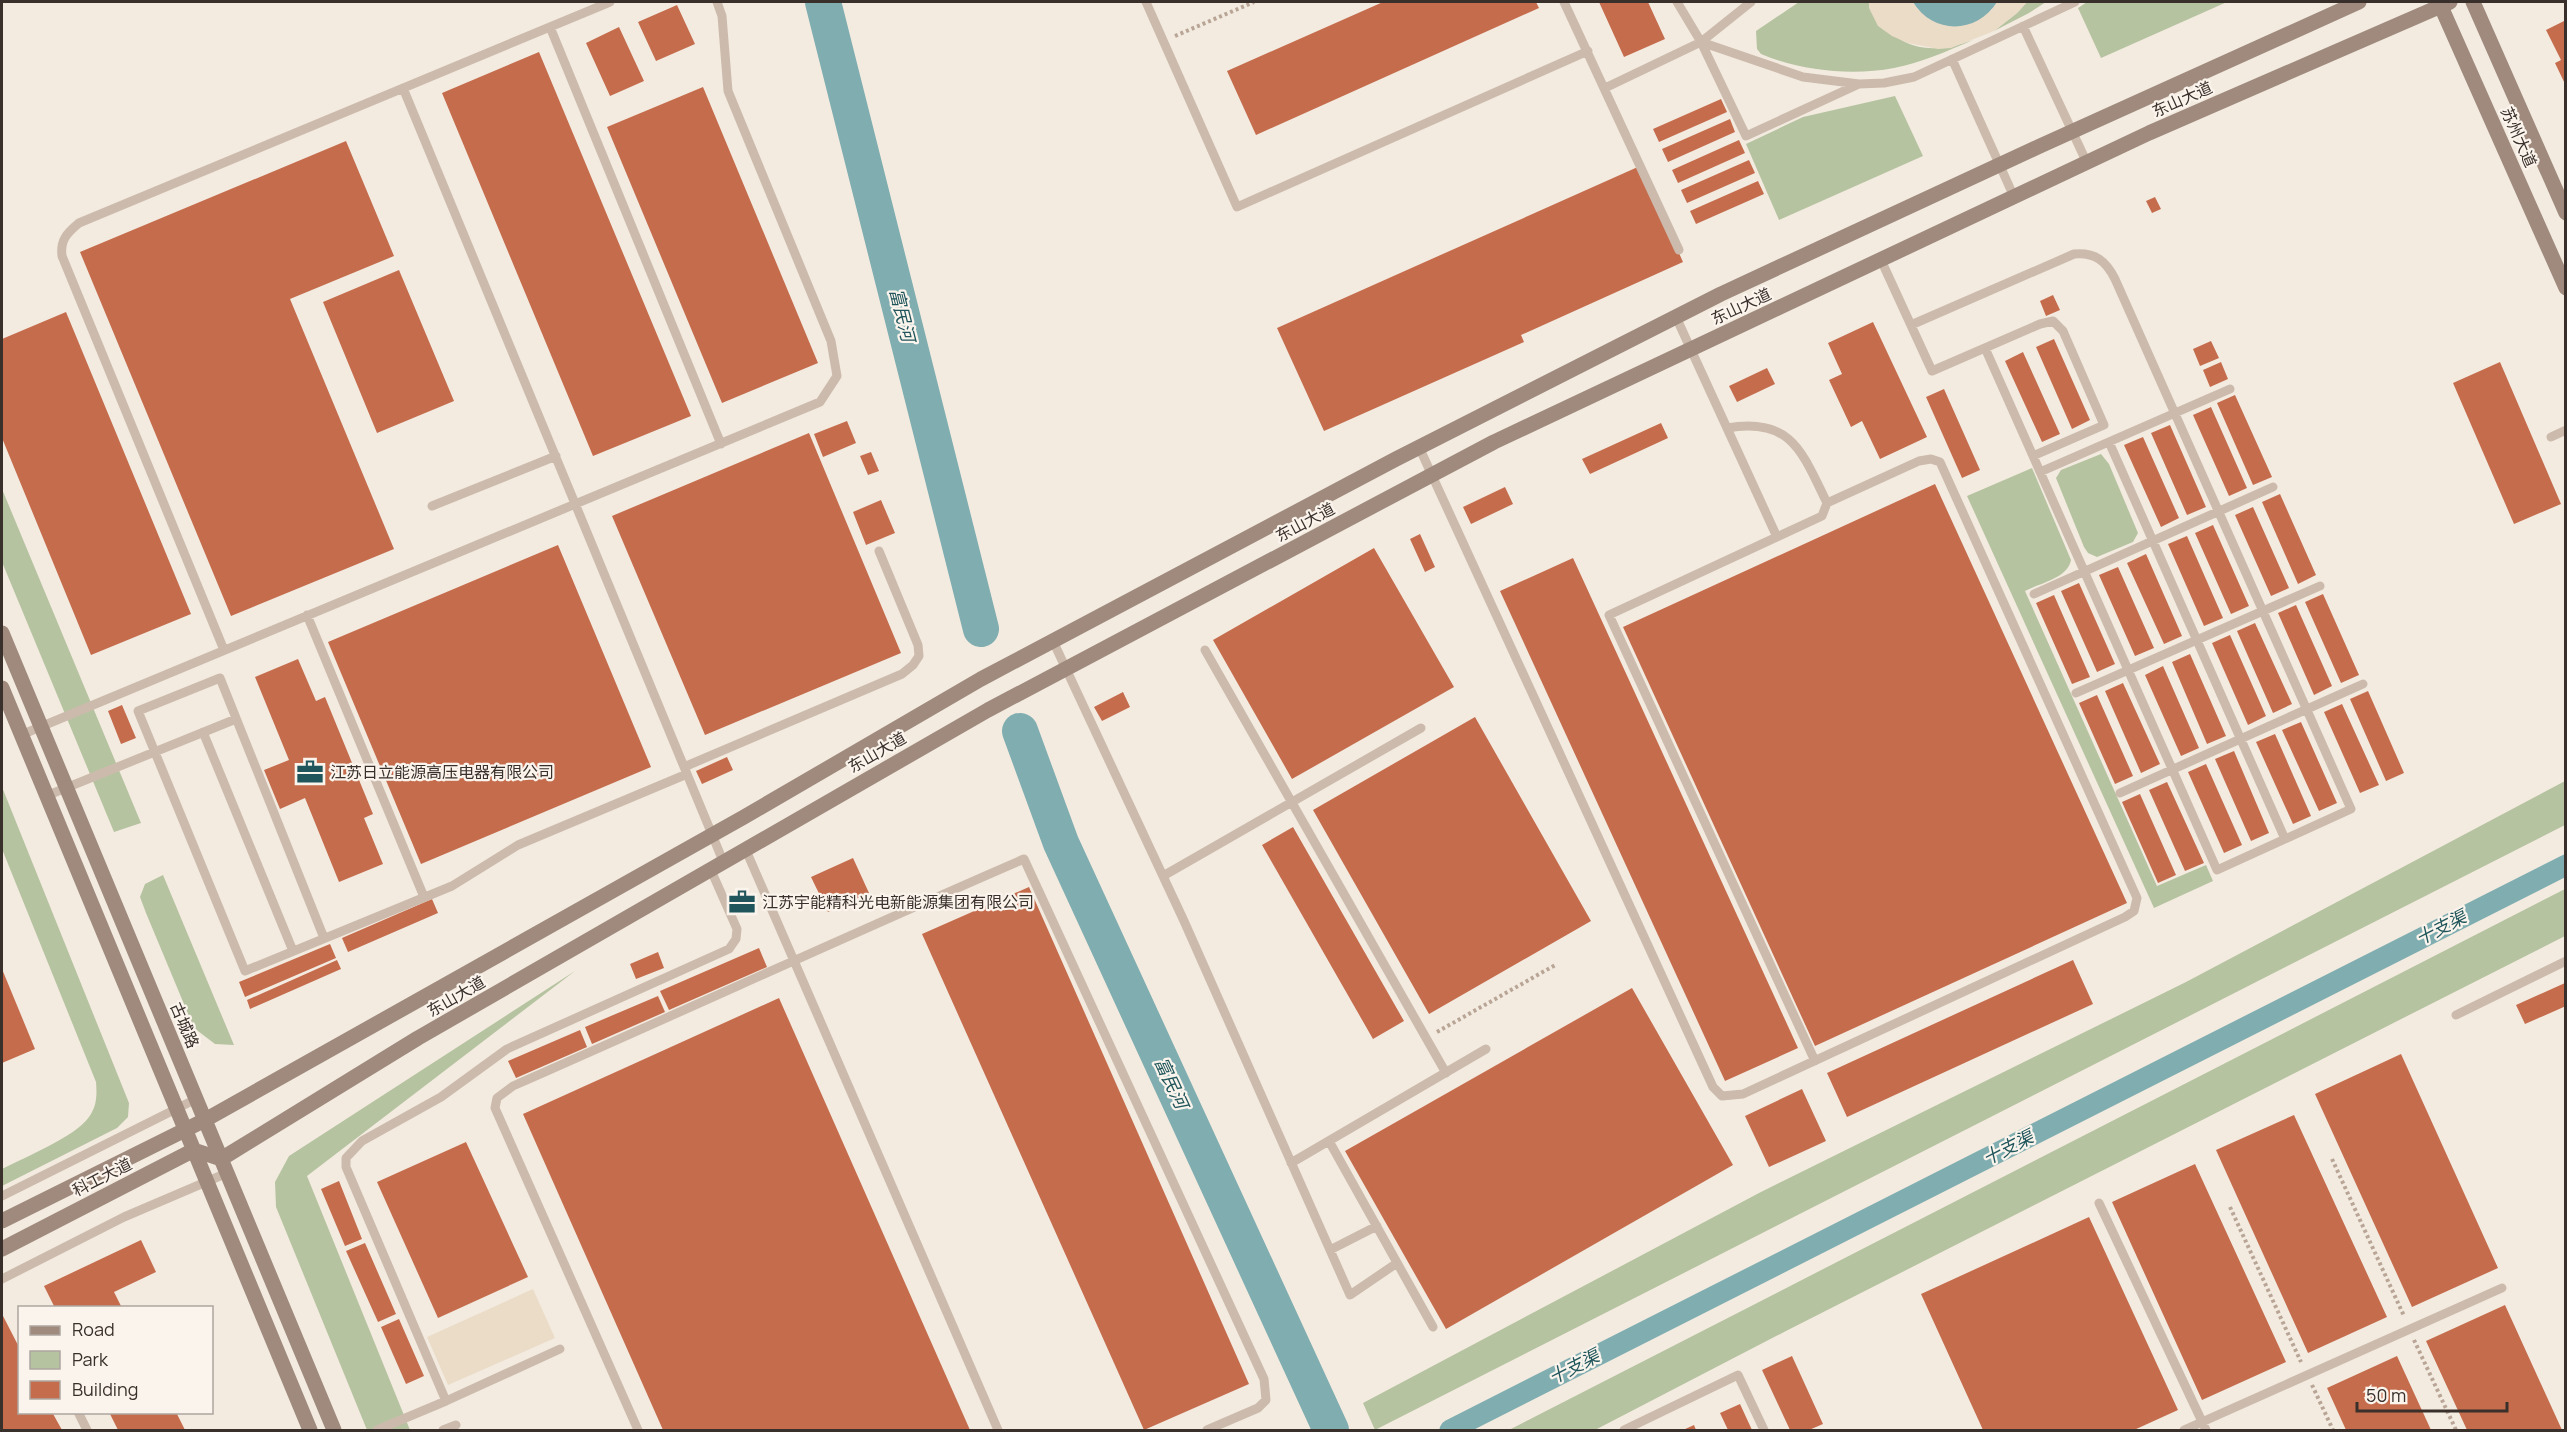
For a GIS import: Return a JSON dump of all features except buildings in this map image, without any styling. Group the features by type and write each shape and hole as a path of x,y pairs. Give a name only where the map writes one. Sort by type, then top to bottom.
{"main road":[{"name":"东山大道","path":"205,1120 971,685 1419,447 1676,317 2072,131 2359,2"},
{"name":"苏州大道","path":"2473,2 2561,195 2565,213"},
{"name":"东山大道","path":"224,1166 418,1038 745,848 1066,668 1432,474 1494,442 2086,163 2443,3"},
{"name":"苏州大道","path":"2443,3 2565,288"},
{"name":"古城路","path":"2,633 334,1431"},
{"path":"2,688 310,1431"},
{"name":"科工大道","path":"2,1221 205,1120"},
{"path":"194,1150 224,1166"},
{"name":"科工大道","path":"2,1249 194,1150"}],"lane":[{"path":"224,650 67,267 61,245 66,234 79,222 610,2"},
{"path":"21,735 820,402 837,376 831,341 728,92 722,16 717,2"},
{"path":"1146,2 1237,207 1587,51"},
{"path":"1564,2 1679,250"},
{"path":"1677,2 1701,42 1746,136 1858,84"},
{"path":"1605,88 1701,42 1751,2"},
{"path":"1701,42 1803,77 1858,84 1884,83 1914,77 2075,2"},
{"path":"2023,26 2086,163"},
{"path":"550,27 721,444"},
{"path":"1952,59 2014,197"},
{"path":"403,88 712,834 717,865 737,928 736,939 729,949 507,1049 441,1096 362,1141 346,1158 346,1167 446,1401"},
{"path":"1911,325 2074,254 2092,255 2104,261 2110,268 2351,809 2217,870 1985,348"},
{"path":"1881,260 1932,371 2047,322 2053,321 2063,332 2104,425 2033,456"},
{"path":"1676,317 1777,537"},
{"path":"2040,472 2230,389"},
{"path":"1727,428 1749,424 1766,426 1780,432 1807,462 1827,503"},
{"path":"2551,437 2565,430"},
{"path":"2109,442 2285,840"},
{"path":"1419,447 1713,1087 1722,1096 1743,1094 1815,1061 2125,917 2134,911 2138,898 1940,462 1931,459 1919,461 1827,503 1822,516 1609,615 1815,1061"},
{"path":"432,506 556,456"},
{"path":"2034,594 2273,487"},
{"path":"324,938 220,678 138,711 245,971 452,886 518,845 902,674 913,665 919,656 918,645 879,551"},
{"path":"2076,693 2320,586"},
{"path":"307,615 424,897"},
{"path":"1053,641 1163,876 1350,1295 1397,1263"},
{"path":"1205,650 1446,1073"},
{"path":"2120,793 2363,684"},
{"path":"46,796 236,719"},
{"path":"1163,876 1421,728"},
{"path":"203,732 293,951"},
{"path":"745,848 998,1431"},
{"path":"638,1431 495,1108 497,1098 513,1086 770,973 794,959 1024,859 1264,1379 1266,1400 1258,1408 1207,1431"},
{"path":"2456,1015 2565,961"},
{"path":"1291,1163 1486,1049"},
{"path":"2,1196 196,1099"},
{"path":"1329,1141 1433,1327"},
{"path":"2,1279 124,1217 207,1182 224,1166"},
{"path":"2098,1203 2204,1426"},
{"path":"1330,1250 1377,1226"},
{"path":"2184,1431 2204,1426 2307,1375 2502,1288"},
{"path":"377,1431 560,1349"},
{"path":"1624,1431 1738,1375 1764,1431"},
{"path":"78,1414 87,1431"},
{"path":"444,1431 456,1425"}],"path":[{"path":"1164,41 1254,2"},
{"path":"1426,1038 1557,964"},
{"path":"2332,1159 2456,1431"},
{"path":"2230,1208 2333,1431"}],"green space":[{"path":"1799,2 1869,2 1872,12 1890,32 1911,45 1947,47 1973,40 1914,63 1861,72 1810,68 1761,54 1757,49 1756,31"},
{"path":"2027,2 2046,2 1994,31 2017,13"},
{"path":"2087,2 2227,2 2101,58 2078,8"},
{"path":"1895,96 1923,156 1779,220 1746,144 1803,117"},
{"path":"2101,454 2109,464 2138,533 2133,542 2097,557 2088,553 2084,547 2056,478 2061,470"},
{"path":"2032,468 2071,560 2069,566 2059,576 2025,591 2157,886 2206,865 2213,881 2154,908 1967,496"},
{"path":"2,489 141,823 114,832 2,562"},
{"path":"2565,781 2565,825 1375,1430 1363,1403 1759,1193 2186,982"},
{"path":"2,787 129,1103 128,1117 117,1128 2,1186 2,1169 73,1132 89,1117 96,1100 96,1082 2,849"},
{"path":"163,875 234,1045 215,1044 194,1028 140,897 145,884"},
{"path":"2565,889 2565,936 1595,1430 1509,1430"},
{"path":"575,971 307,1176 410,1430 367,1430 276,1207 275,1182 289,1156"}],"shaded area":[{"path":"1869,2 1913,2 1918,10 1991,11 1997,2 2027,2 1994,31 1951,48 1938,49 1908,43 1892,36 1878,26 1869,8"},
{"path":"533,1289 555,1338 448,1385 427,1337"}],"water":[{"path":"1913,2 1997,2 1978,20 1967,25 1955,26 1943,25 1932,20"}],"waterway":[{"name":"富民河","path":"823,2 981,629"},
{"name":"富民河","path":"1020,731 1061,843 1331,1430"},
{"name":"十支渠","path":"1450,1430 2566,865"}],"place":[{"name":"江苏日立能源高压电器有限公司","path":"310,772"},
{"name":"江苏宇能精科光电新能源集团有限公司","path":"742,902"}]}
